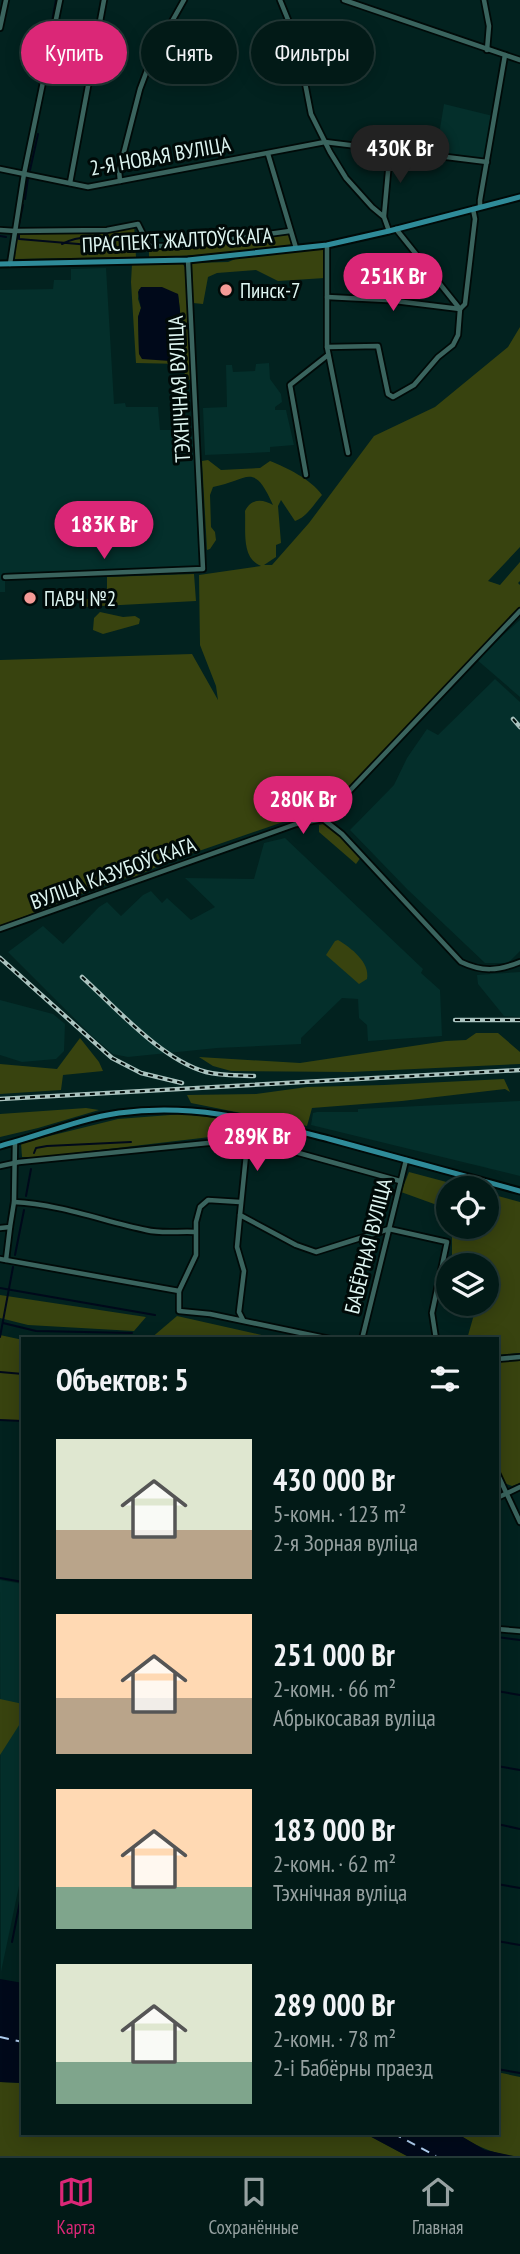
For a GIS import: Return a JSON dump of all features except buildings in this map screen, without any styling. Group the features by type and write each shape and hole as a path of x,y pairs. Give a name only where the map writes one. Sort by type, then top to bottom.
{"main road":[{"name":"ПРАСПЕКТ ЖАЛТОЎСКАГА","path":"0,264 188,260 327,245 520,197"},
{"path":"0,1146 117,1114 196,1111 253,1119 520,1191"}],"street":[{"path":"0,29 6,0"},
{"path":"10,264 24,174 60,0"},
{"path":"70,183 104,0"},
{"path":"120,181 119,171 140,89 152,57 184,0"},
{"path":"280,0 292,27 311,114 325,142 346,178 384,217 460,309"},
{"path":"344,0 520,60"},
{"path":"484,0 489,26 487,50"},
{"path":"480,207 505,55"},
{"name":"2-Я НОВАЯ ВУЛІЦА","path":"0,169 88,187 325,142 487,162"},
{"path":"384,217 390,150"},
{"path":"268,154 296,248"},
{"path":"327,347 378,346 388,394 393,397 414,385 438,356 453,345 458,335 460,309 466,303 475,219 473,209"},
{"path":"0,230 107,230 138,224 149,246 181,246 290,231"},
{"path":"327,245 327,347 348,453"},
{"name":"ТЭХНІЧНАЯ ВУЛІЦА","path":"5,577 203,569 188,260"},
{"path":"327,297 387,300 460,309"},
{"path":"306,475 290,385 328,355"},
{"path":"520,611 323,819 342,834 461,962 489,970 520,962"},
{"name":"ВУЛІЦА КАЗУБОЎСКАГА","path":"0,929 296,824 323,819"},
{"path":"243,1321 239,1312 244,1271 237,1247 240,1202 253,1119"},
{"path":"0,1166 248,1139 400,1181"},
{"path":"15,1142 14,1202 3,1259 179,1291"},
{"name":"БАБЁРНАЯ ВУЛІЦА","path":"363,1337 406,1160"},
{"path":"240,1202 208,1200 200,1207 195,1232 196,1255 179,1291 179,1311 320,1337"},
{"path":"14,1202 101,1217 147,1230 195,1232"},
{"path":"240,1215 296,1245 316,1252 390,1229 447,1242 432,1313 436,1337"},
{"path":"0,1228 10,1227"},
{"path":"499,1359 520,1357"},
{"path":"499,1477 520,1522"},
{"path":"499,1497 520,1487"},
{"path":"499,1629 520,1631"}],"shaded area":[{"path":"444,104 493,116 483,160 436,153"},
{"path":"106,268 114,404 125,403 126,407 158,407 160,430 194,430 202,568 5,573 5,592 0,592 0,290 53,289 54,280 71,280 71,269"},
{"path":"269,363 270,379 281,394 282,402 275,410 286,410 294,445 270,447 270,452 205,455 203,408 227,407 226,365 232,365 233,372 255,371 256,364"},
{"path":"520,620 520,697 476,659"},
{"path":"495,679 520,702 520,951 508,963 485,963 350,830 394,785 407,758 427,729 438,735"},
{"path":"285,838 423,969 421,973 440,990 442,1036 368,1041 367,1025 359,1018 358,999 342,998 301,1038 301,1044 217,1048 128,1057 113,1054 93,1037 8,952 43,926 63,944 107,902 121,916 151,891 162,903 167,898 191,920 215,907 185,878 254,879 264,843"},
{"path":"520,972 520,1017 504,1016 478,984 477,975"},
{"path":"0,1000 53,1014 65,1024 64,1051 56,1059 22,1062 0,1055"},
{"path":"520,1101 520,1176 311,1125 313,1113 317,1112 358,1112 358,1109"},
{"path":"0,1580 21,1584 21,1877 1,1972"}],"green space":[{"path":"134,224 136,257 15,259 16,234"},
{"path":"289,233 293,246 149,258 149,248"},
{"path":"324,248 325,278 278,281 256,270 217,273 208,277 203,304 193,303 192,263 228,262 238,258"},
{"path":"182,263 185,267 191,379 186,381 183,364 136,363 132,264","holes":["139,289 178,294 180,348 139,354"]},
{"path":"520,327 520,547 488,581 500,585 520,562 520,607 324,816 283,822 170,861 134,877 108,881 104,886 96,884 94,889 0,926 0,660 192,654 218,700 216,686 200,645 199,575 261,566 250,557 247,550 245,511 250,504 258,501 273,505 260,482 254,478 242,478 213,487 210,495 211,527 216,540 207,550 202,461 208,460 221,470 260,468 270,461 305,479 322,495 307,513 295,521 281,500 278,506 281,543 276,545 276,557 264,565 272,565 309,523 374,436 435,407 508,347"},
{"path":"194,574 196,601 83,607 82,600 107,595 107,577"},
{"path":"100,612 123,617 135,616 140,619 139,624 103,634 93,630 94,618"},
{"path":"319,825 333,828 361,857 356,864 319,832"},
{"path":"338,940 354,951 366,967 367,979 359,984 326,955"},
{"path":"476,1033 498,1033 520,1052 520,1064 351,1072 231,1071 213,1066 199,1057 300,1063 466,1040"},
{"path":"80,1038 103,1071 63,1075 61,1090 0,1094 0,1064 57,1069"},
{"path":"504,1079 510,1092 505,1089 312,1108 307,1126 191,1103 187,1095 256,1094 307,1087"},
{"path":"86,1108 99,1110 0,1137 0,1114"},
{"path":"183,1114 242,1121 247,1125 244,1133 22,1157 21,1143 118,1119"},
{"path":"409,1172 436,1179 436,1205 401,1192"},
{"path":"499,1196 520,1202 520,1353 499,1355 499,1337 468,1337 474,1316 499,1316 499,1253 452,1253 452,1239 499,1239"},
{"path":"0,1295 146,1317 134,1331 28,1325 0,1318"},
{"path":"177,1316 270,1337 152,1337"},
{"path":"0,1335 21,1340 21,1421 0,1420"},
{"path":"520,1361 520,1483 512,1486 504,1483 499,1472 499,1362"},
{"path":"0,1699 21,1704 21,1722 0,1755"},
{"path":"499,2072 520,2077 520,2156 503,2154 459,2135 499,2135"},
{"path":"0,2082 21,2083 21,2135 368,2135 407,2156 0,2156"}],"water":[{"path":"141,287 162,287 178,294 181,326 177,359 142,359 139,354 138,317 141,308 138,292"},
{"path":"0,1979 21,1983 21,2083 0,2082"},
{"path":"368,2135 459,2135 485,2150 513,2156 407,2156"}],"waterway":[{"path":"39,91 56,0"},
{"path":"30,170 38,134"},
{"path":"25,199 28,178"},
{"path":"18,229 23,205"},
{"path":"19,235 19,239 138,249"},
{"path":"0,236 6,237"},
{"path":"62,244 87,237 132,242"},
{"path":"34,1153 36,1148 47,1146 131,1142"},
{"path":"26,1196 31,1169"},
{"path":"15,1255 24,1210"},
{"path":"0,1337 13,1267"},
{"path":"0,1288 155,1315"},
{"path":"3,1323 36,1331 132,1333"},
{"path":"0,1372 21,1374"},
{"path":"0,1420 21,1421"},
{"path":"0,1578 21,1582"},
{"path":"499,1637 520,1640"},
{"path":"499,1691 520,1695"},
{"path":"499,1766 520,1770"},
{"path":"499,1824 520,1829"},
{"path":"499,1884 520,1888"},
{"path":"12,1942 21,1896"},
{"path":"499,1941 520,1945"},
{"path":"499,2069 520,2073"}],"ferry route":[{"path":"0,2037 21,2042"},
{"path":"397,2135 436,2156"}],"railway":[{"path":"513,719 520,727"},
{"path":"0,958 112,1058 141,1073 182,1083"},
{"path":"82,977 140,1032 189,1066 224,1075 254,1076"},
{"path":"455,1020 520,1020"},
{"path":"0,1099 520,1070"}],"place":[{"name":"Пинск-7","path":"226,290"},
{"name":"ПАВЧ №2","path":"30,598"}]}
